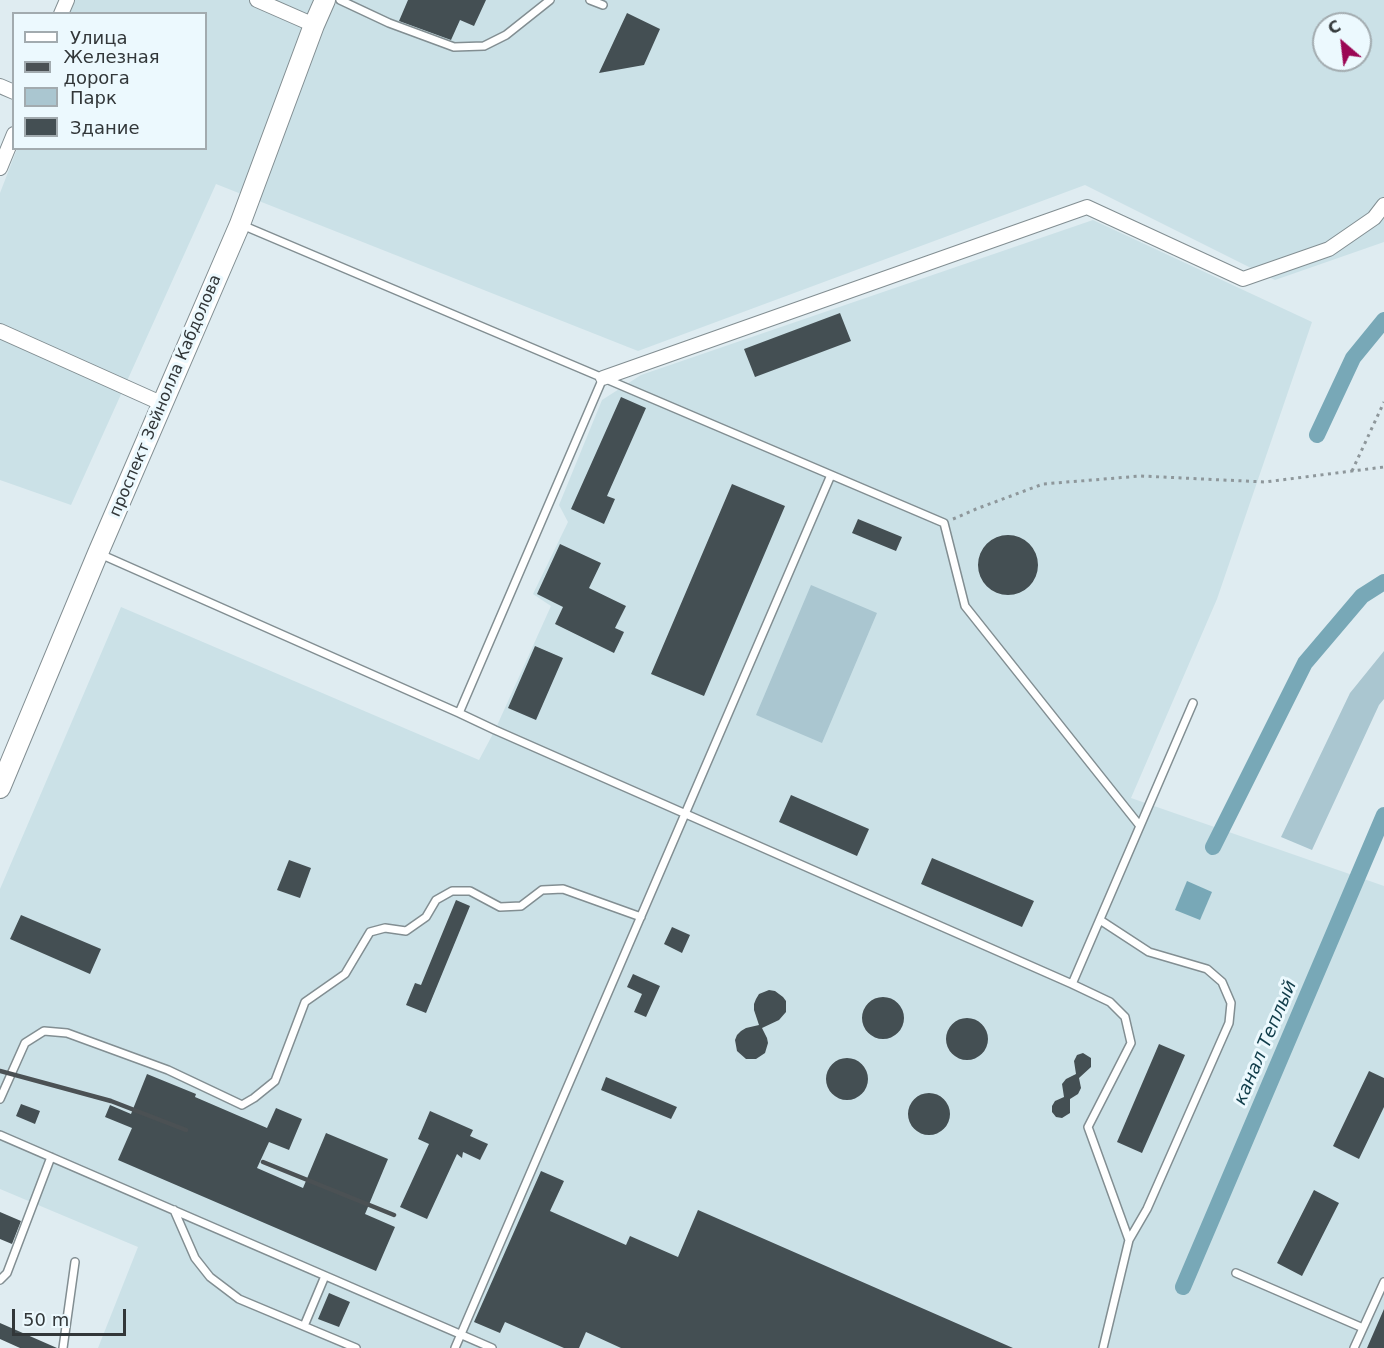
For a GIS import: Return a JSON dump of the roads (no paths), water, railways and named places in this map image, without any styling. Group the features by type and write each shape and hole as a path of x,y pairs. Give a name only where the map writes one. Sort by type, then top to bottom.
{"main road":[{"name":"проспект Зейнолла Кабдолова","path":"0,788 98,553 240,224 325,0"}],"street":[{"path":"257,0 314,25"},
{"path":"0,168 12,139"},
{"path":"603,378 1087,207 1243,279 1329,249 1374,218 1384,205"},
{"path":"0,331 163,404"}],"lane":[{"path":"340,0 389,23 454,47 484,46 506,34 550,0"},
{"path":"590,0 603,5"},
{"path":"240,224 945,523 965,606 1140,826"},
{"path":"459,713 603,378"},
{"path":"455,1348 831,475"},
{"path":"98,553 1110,1002 1125,1017 1131,1043 1088,1127 1129,1240"},
{"path":"1072,984 1193,703"},
{"path":"0,1100 25,1043 44,1031 67,1033 168,1070 242,1105 275,1081 305,1002 345,974 370,932 385,928 406,931 426,917 436,900 452,891 470,891 500,907 521,906 542,890 563,889 641,917"},
{"path":"1100,920 1149,952 1207,969 1222,982 1231,1003 1229,1023 1147,1209 1129,1240 1103,1348"},
{"path":"0,1134 492,1348"},
{"path":"0,1280 7,1273 51,1157"},
{"path":"174,1210 195,1258 210,1277 239,1299 356,1348"},
{"path":"63,1348 75,1262"},
{"path":"1236,1273 1363,1328"},
{"path":"304,1326 325,1276"},
{"path":"1354,1348 1384,1282"}],"waterway":[{"path":"1317,435 1353,358 1384,320"},
{"name":"канал Теплый","path":"1213,847 1305,663 1362,596 1384,582"},
{"name":"канал Теплый","path":"1183,1287 1384,815"}],"railway":[{"path":"0,1071 111,1101 186,1130"},
{"path":"263,1162 394,1215"}]}
